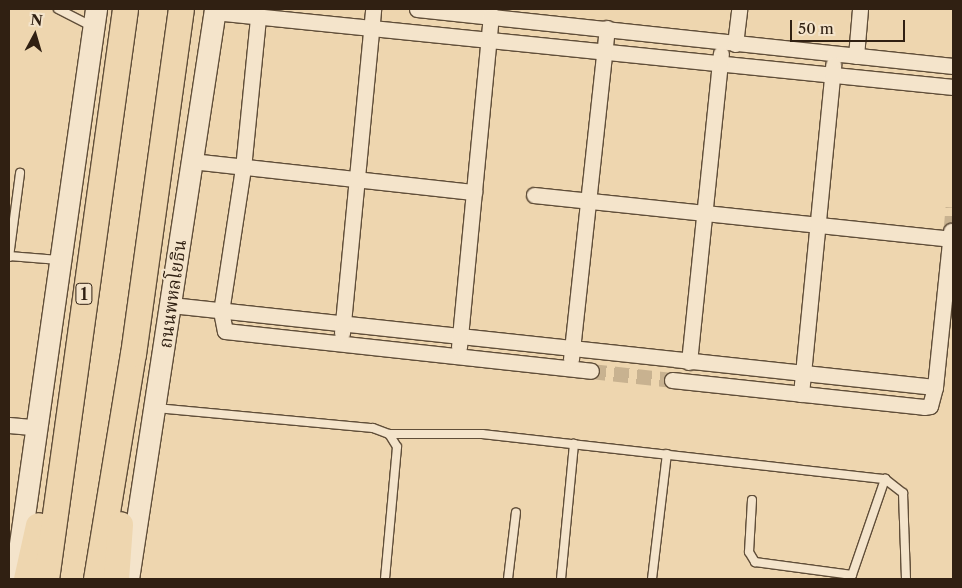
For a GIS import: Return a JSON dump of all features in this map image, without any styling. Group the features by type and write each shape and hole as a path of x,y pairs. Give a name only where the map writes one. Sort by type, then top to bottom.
{"highway":[{"name":"1","path":"46,579 76,351 125,9"},
{"name":"ถนนพหลโยธิน","path":"96,579 133,354 181,9"},
{"path":"26,579 76,351"},
{"path":"116,579 133,354"}],"main road":[{"name":"ถนนพหลโยธิน","path":"128,579 156,408 215,10"},
{"name":"1","path":"16,579 14,542 34,427 95,18"}],"street":[{"path":"341,347 360,181 373,9"},
{"path":"417,9 491,15 728,43 953,66"},
{"path":"689,362 720,64 739,9"},
{"path":"856,56 860,9"},
{"path":"215,10 258,18 489,43 832,74 953,87"},
{"path":"459,358 491,15"},
{"path":"258,18 243,168 221,312 225,331 232,334 341,347 591,371"},
{"path":"570,368 606,28"},
{"path":"801,394 820,226 834,54"},
{"path":"192,161 360,181 474,192"},
{"path":"534,195 820,226 951,235 935,387 930,406 924,407 672,380"},
{"path":"171,305 571,351 935,387"},
{"path":"9,425 34,427"}],"lane":[{"path":"58,9 95,18"},
{"path":"20,173 9,257 59,260"},
{"path":"156,408 373,428 389,434 482,434 885,479 902,493 906,579"},
{"path":"385,579 397,447 389,434"},
{"path":"561,579 574,444"},
{"path":"652,579 667,454"},
{"path":"752,500 749,552 755,562 852,575 885,479"},
{"path":"508,579 516,512"}],"tunnel":[{"path":"951,231 953,207"},
{"path":"591,371 672,380"}]}
